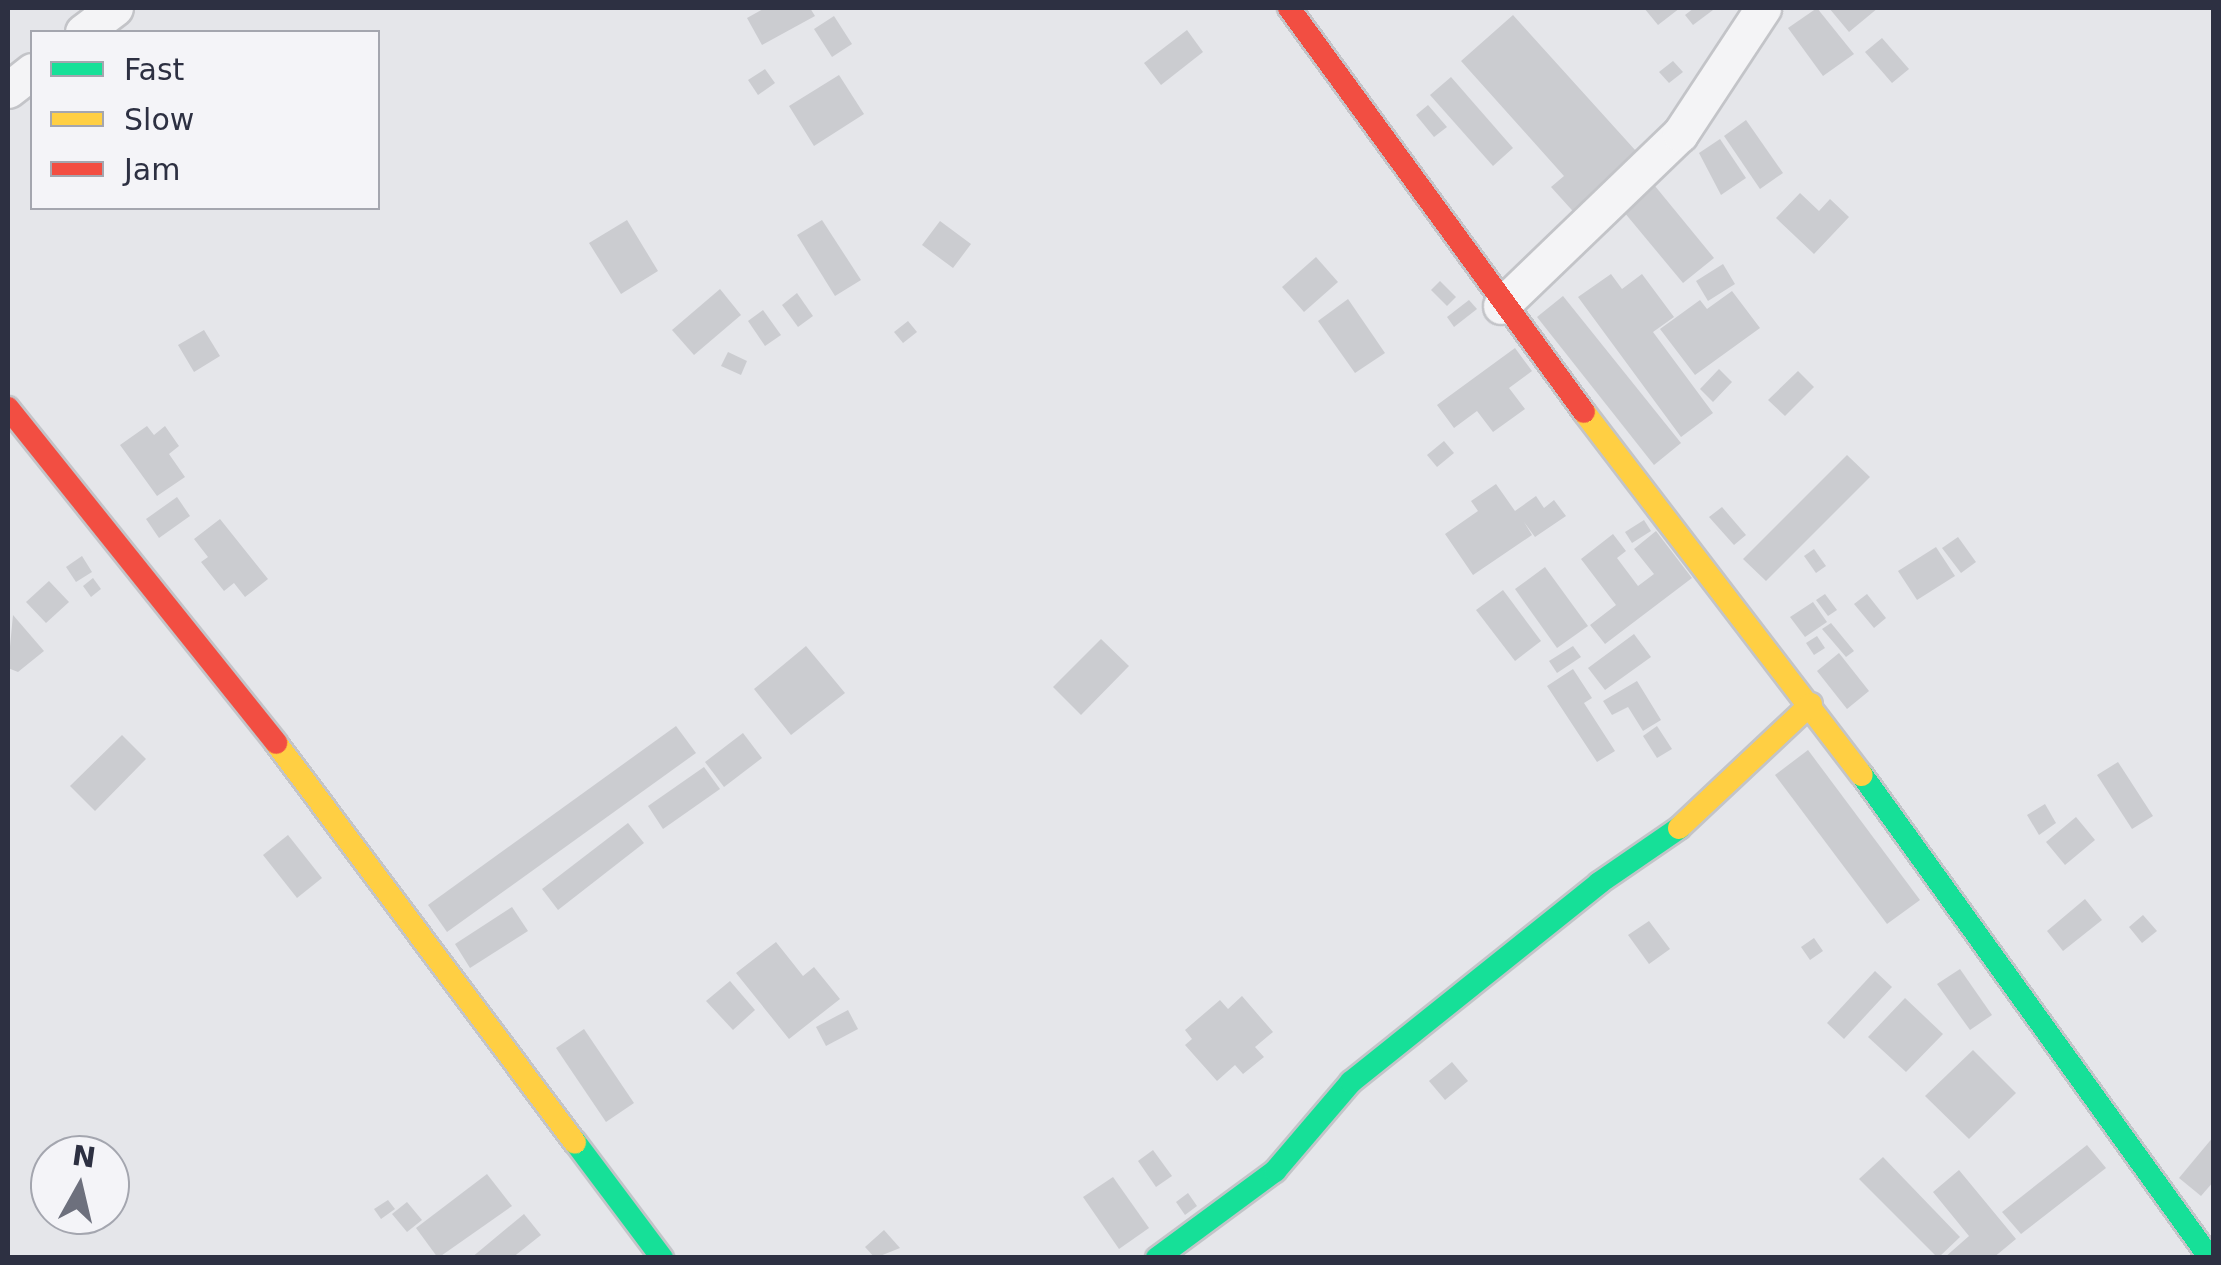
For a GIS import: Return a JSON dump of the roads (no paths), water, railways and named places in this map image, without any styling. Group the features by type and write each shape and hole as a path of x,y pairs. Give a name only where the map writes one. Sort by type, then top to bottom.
{"street":[{"path":"86,30 115,8"},
{"path":"1289,8 1341,71 1502,306 1810,704 2210,1258"},
{"path":"1502,306 1680,134 1763,8"},
{"path":"8,90 30,73"},
{"path":"8,408 324,803 662,1258"},
{"path":"1157,1258 1275,1172 1351,1082 1599,883 1682,826 1810,704"}]}
